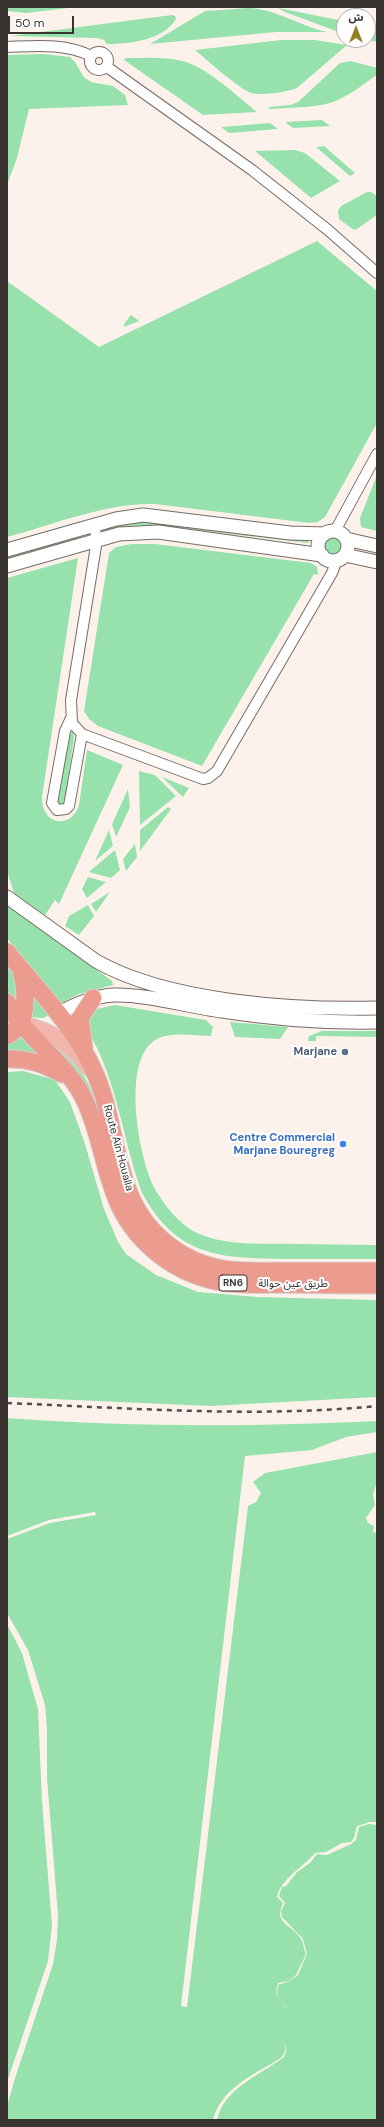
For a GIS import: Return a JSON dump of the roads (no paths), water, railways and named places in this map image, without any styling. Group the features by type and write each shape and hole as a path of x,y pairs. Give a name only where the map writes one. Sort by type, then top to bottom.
{"highway":[{"name":"Route Aïn Houalla","path":"7,952 57,1014 84,1052 101,1088 127,1187 137,1209 150,1228 173,1248 201,1263 216,1268 248,1271"},
{"path":"7,1037 22,1026 25,995 20,968"},
{"path":"84,1052 80,1018 93,998"},
{"name":"Route Aïn Houalla","path":"7,1002 22,1026 71,1078 85,1101 120,1206"},
{"path":"7,1059 30,1060 71,1078"},
{"name":"طريق عين حوالة","path":"120,1206 139,1236 156,1252 186,1271 208,1279 244,1284 377,1285"},
{"name":"طريق عين حوالة","path":"248,1271 377,1271"}],"main road":[{"path":"22,1026 57,1014"},
{"path":"22,1026 54,1036 73,1050 89,1068 101,1088"}],"street":[{"path":"7,47 58,47 76,50 91,56 90,62 94,69 102,70 106,67 252,170 328,230 377,273"},
{"path":"377,454 330,532 319,542 319,548 322,555 328,560 341,558 377,562"},
{"path":"7,550 116,519 143,515 290,533 330,532 341,534 346,539 377,546"},
{"path":"94,525 97,540 71,700 71,718 74,726 82,734 197,778 208,778 214,776 348,548 346,539"},
{"path":"7,566 97,540 129,533 158,532 322,555"},
{"path":"71,718 65,731 52,803 57,810 62,810 69,806 82,734"},
{"path":"7,897 96,961 112,970 146,983 234,1000 324,1008 377,1008"},
{"path":"57,1014 79,1002 93,998 127,995 258,1016 302,1020 377,1022"}],"railway":[{"path":"7,1403 238,1412 331,1410 377,1406"}],"place":[{"name":"Marjane","path":"345,1052"},
{"name":"Centre Commercial Marjane Bouregreg","path":"343,1144"}]}
